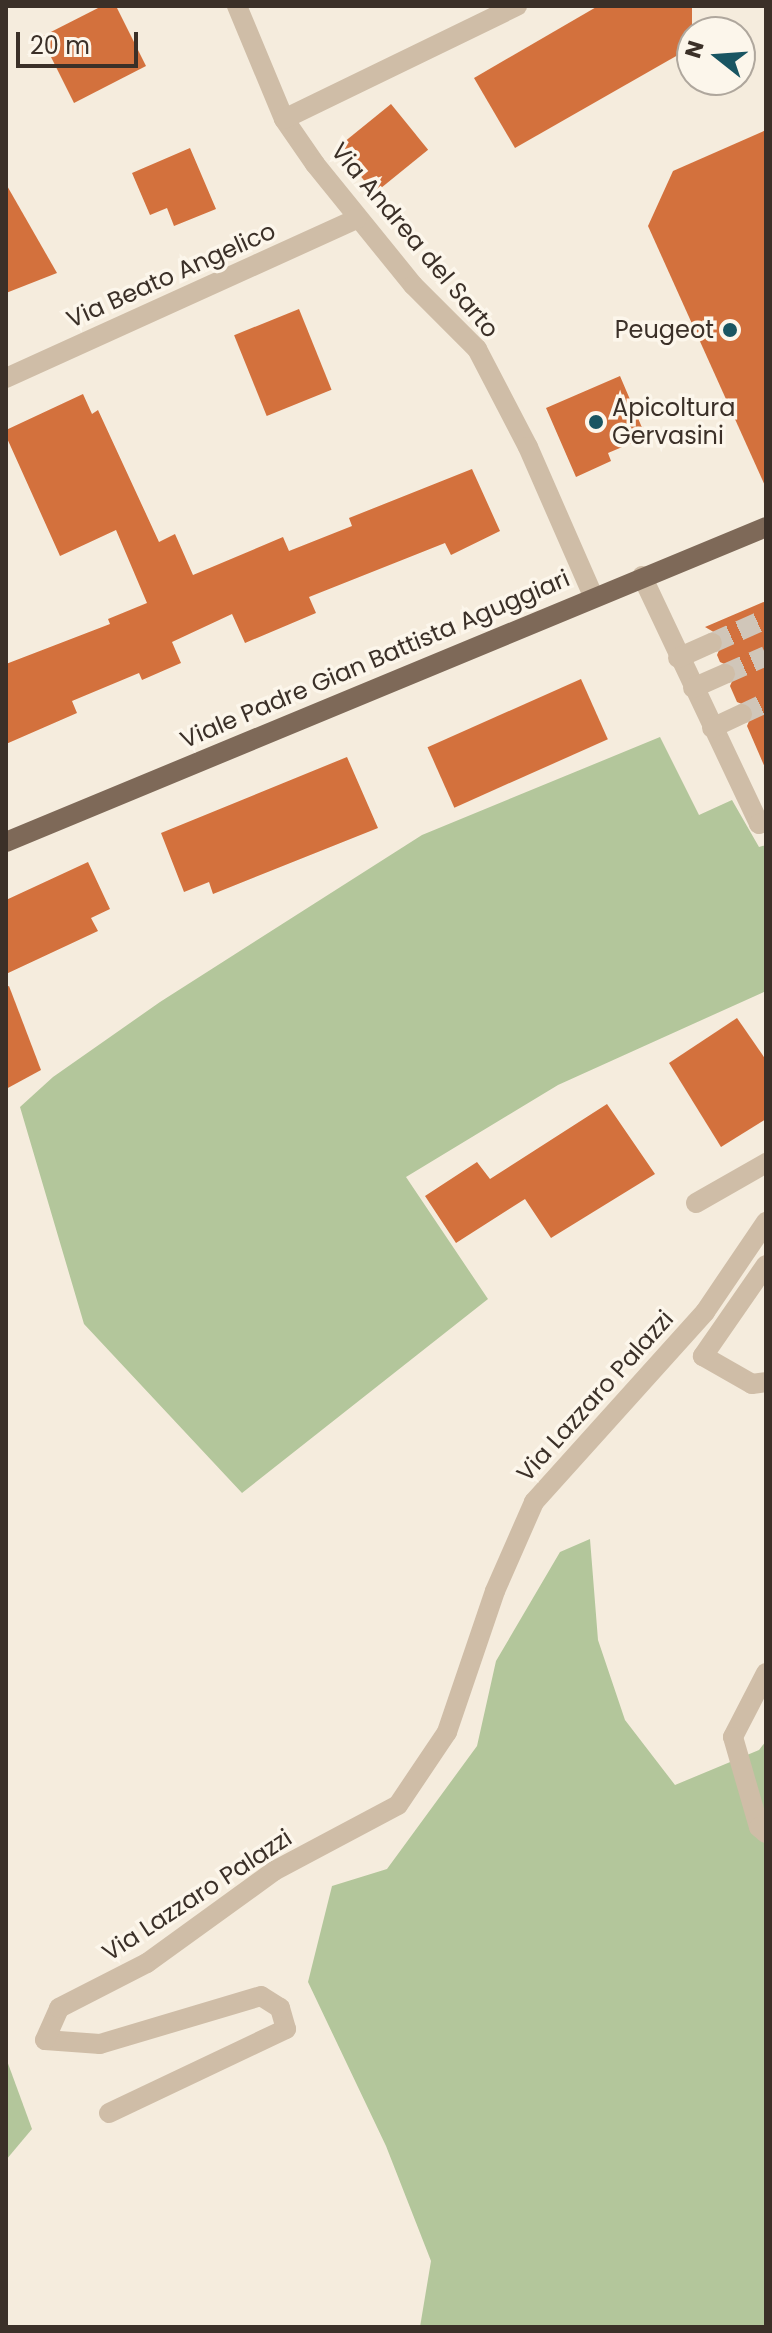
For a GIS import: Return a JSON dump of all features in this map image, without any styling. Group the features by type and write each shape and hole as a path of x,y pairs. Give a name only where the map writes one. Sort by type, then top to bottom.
{"main road":[{"name":"Viale Padre Gian Battista Aguggiari","path":"6,842 593,596 766,527"}],"street":[{"name":"Via Andrea del Sarto","path":"237,6 284,119 357,219 477,349 528,447 593,596"},
{"path":"284,119 517,6"},
{"name":"Via Beato Angelico","path":"6,378 357,219"},
{"path":"642,576 678,658 759,824 766,821"},
{"path":"678,658 712,643"},
{"path":"693,688 725,674"},
{"path":"712,728 742,714"},
{"path":"696,1203 766,1163"},
{"name":"Via Lazzaro Palazzi","path":"109,2113 286,2029 280,2008 261,1996 100,2044 45,2040 59,2008 147,1963 274,1871 398,1805 447,1732 495,1591 534,1502 705,1312 766,1222"},
{"path":"766,1265 703,1356 752,1384 766,1382"},
{"path":"766,1673 733,1737 759,1827 766,1833"}],"green space":[{"path":"660,737 699,815 732,800 759,847 766,845 766,991 558,1085 406,1177 488,1299 242,1493 84,1324 20,1107 53,1077 160,1002 422,835"},
{"path":"590,1539 598,1640 625,1720 675,1785 759,1750 766,1741 766,2327 420,2327 431,2261 386,2146 308,1982 332,1886 387,1869 477,1746 496,1661 560,1552"},
{"path":"6,2058 32,2129 6,2160"}],"building":[{"path":"102,6 116,6 146,66 74,103 41,37"},
{"path":"598,6 692,6 692,16 676,16 676,56 515,148 474,78"},
{"path":"391,104 428,150 375,193 337,147"},
{"name":"Peugeot","path":"766,130 766,488 648,226 673,171"},
{"path":"190,148 216,209 174,226 167,208 150,215 132,173"},
{"path":"6,184 57,273 6,293"},
{"path":"299,309 332,390 267,416 234,335"},
{"name":"Apicoltura Gervasini","path":"620,376 646,437 608,453 611,461 576,477 546,408"},
{"path":"83,394 92,414 98,410 159,542 175,534 193,575 283,537 289,551 352,526 349,518 472,469 500,531 451,555 445,543 309,597 316,613 245,643 232,614 172,642 181,663 142,680 139,673 72,701 77,713 6,744 6,664 110,624 108,619 147,603 116,530 60,556 6,436 6,430"},
{"path":"766,601 766,770 747,726 754,709 737,702 730,686 737,670 720,662 717,655 724,638 705,627"},
{"path":"581,679 608,739 454,808 428,747"},
{"path":"347,757 378,828 213,894 209,882 184,892 161,833"},
{"path":"88,862 110,909 91,918 98,931 6,974 6,900"},
{"path":"9,986 41,1070 6,1089 6,987"},
{"path":"737,1018 766,1060 766,1119 721,1147 669,1063"},
{"path":"607,1104 655,1174 551,1238 525,1199 456,1243 425,1196 477,1162 490,1179"}],"tunnel":[{"path":"712,643 766,619"},
{"path":"725,674 766,656"},
{"path":"742,714 766,703"}],"place":[{"name":"Peugeot","path":"730,330"},
{"name":"Apicoltura Gervasini","path":"596,422"}]}
